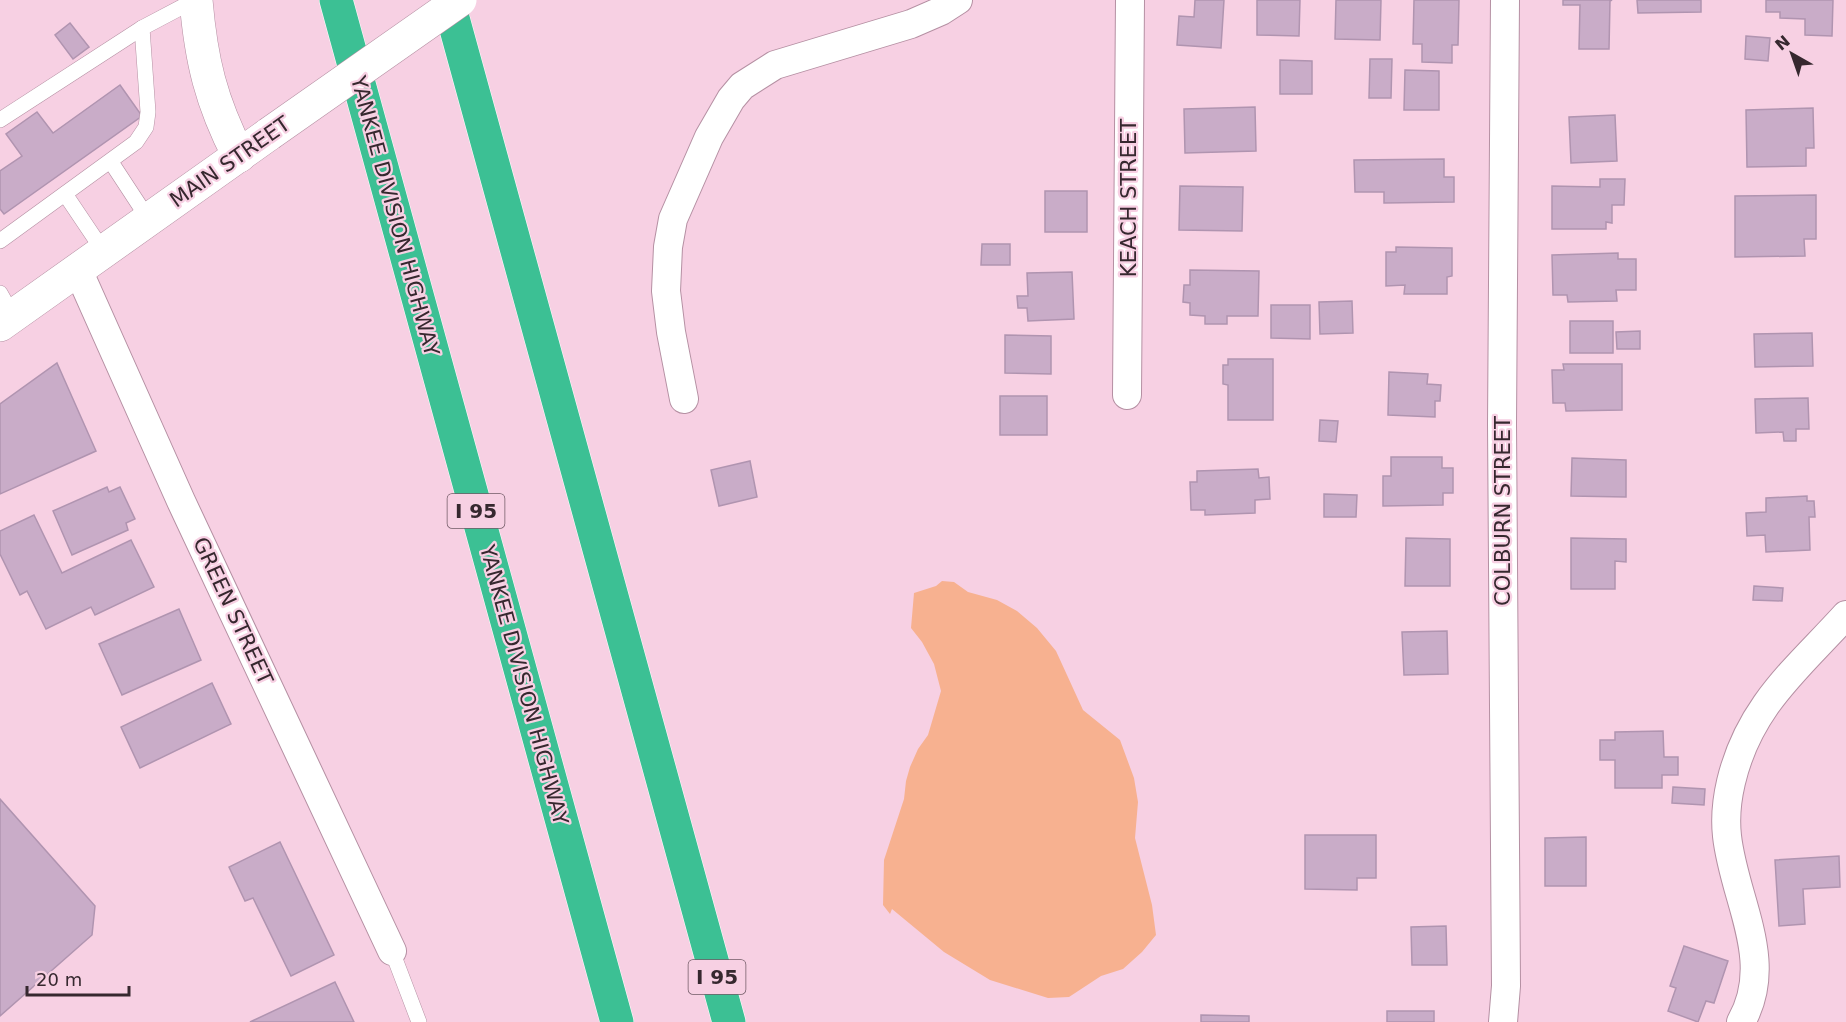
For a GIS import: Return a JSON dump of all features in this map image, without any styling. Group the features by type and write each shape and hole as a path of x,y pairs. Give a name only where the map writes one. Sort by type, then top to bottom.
{"highway":[{"name":"YANKEE DIVISION HIGHWAY","path":"336,0 617,1022"},
{"name":"I 95","path":"448,0 729,1022"}],"main road":[{"path":"196,0 208,84 238,156"},
{"name":"MAIN STREET","path":"4,311 91,261 460,0"}],"street":[{"path":"684,399 671,332 666,291 668,247 673,219 709,137 731,99 742,86 775,65 911,24 941,11 957,0"},
{"name":"KEACH STREET","path":"1127,395 1130,0"},
{"name":"COLBURN STREET","path":"1503,1022 1506,986 1502,412 1505,0"},
{"name":"GREEN STREET","path":"91,261 181,501 392,951"},
{"path":"1740,1022 1751,1002 1756,960 1727,836 1727,806 1732,779 1747,738 1765,704 1782,682 1846,615"}],"lane":[{"path":"0,120 142,28 196,0"},
{"path":"1,237 111,162 136,142 148,120 142,28"},
{"path":"111,162 149,220"},
{"path":"65,194 91,261"},
{"path":"392,951 419,1022"}],"shaded area":[{"path":"942,581 954,582 968,592 997,600 1017,611 1037,628 1056,651 1083,710 1120,740 1134,778 1138,802 1135,838 1152,905 1156,935 1123,969 1101,976 1069,997 1048,998 990,980 944,952 892,909 890,914 883,905 884,860 904,799 910,767 918,749 928,735 941,691 934,664 911,628 914,593 936,586"}],"building":[{"path":"1195,0 1224,0 1221,48 1177,45 1179,16 1194,17"},
{"path":"1257,0 1300,0 1299,36 1257,35"},
{"path":"1336,0 1381,0 1380,40 1335,39"},
{"path":"1414,0 1459,0 1458,45 1452,45 1452,63 1422,62 1422,44 1413,44"},
{"path":"1563,0 1612,0 1610,1 1609,49 1579,49 1580,5 1563,5"},
{"path":"1637,0 1701,0 1701,12 1638,13"},
{"path":"1766,0 1833,0 1832,36 1805,35 1805,19 1780,18 1780,12 1766,12"},
{"path":"70,23 89,47 73,59 55,35"},
{"path":"1746,36 1770,38 1768,61 1745,59"},
{"path":"1370,59 1392,59 1391,98 1369,98"},
{"path":"1280,60 1312,61 1312,94 1280,94"},
{"path":"1405,70 1439,71 1439,110 1404,110"},
{"path":"120,85 142,116 4,214 0,209 0,171 22,156 6,134 37,112 53,133"},
{"path":"1255,107 1256,151 1185,153 1184,109"},
{"path":"1813,108 1814,148 1806,148 1806,166 1747,167 1746,110"},
{"path":"1615,115 1617,161 1571,163 1569,117"},
{"path":"1444,159 1444,177 1454,177 1454,202 1384,203 1384,192 1355,192 1354,160"},
{"path":"1600,179 1625,179 1624,205 1612,205 1612,223 1606,222 1606,229 1552,229 1552,186 1600,187"},
{"path":"1180,186 1243,187 1242,231 1179,230"},
{"path":"1045,191 1087,191 1087,232 1045,232"},
{"path":"1816,195 1816,239 1804,239 1805,256 1735,257 1735,196"},
{"path":"982,244 1010,244 1010,265 981,265"},
{"path":"1396,247 1452,248 1452,276 1447,277 1447,294 1404,294 1405,285 1386,286 1386,252 1396,252"},
{"path":"1618,253 1618,259 1636,259 1636,290 1616,290 1617,301 1568,302 1567,295 1553,295 1552,255"},
{"path":"1190,270 1259,271 1258,316 1227,316 1227,324 1205,324 1205,316 1190,315 1190,303 1183,302 1184,285 1190,285"},
{"path":"1072,272 1074,319 1028,321 1027,308 1018,308 1017,296 1028,296 1027,273"},
{"path":"1352,301 1353,333 1320,334 1319,302"},
{"path":"1271,305 1310,305 1310,339 1271,338"},
{"path":"1570,321 1613,321 1613,353 1570,353"},
{"path":"1640,331 1640,349 1617,349 1616,332"},
{"path":"1812,333 1813,366 1755,367 1754,334"},
{"path":"1005,335 1051,336 1051,374 1005,373"},
{"path":"1228,359 1273,359 1273,420 1228,420 1228,385 1223,384 1223,365 1228,365"},
{"path":"57,363 96,451 0,494 0,404"},
{"path":"1563,364 1622,364 1622,410 1566,411 1565,403 1553,403 1552,370 1564,370"},
{"path":"1389,372 1428,374 1427,384 1441,385 1440,401 1435,401 1435,417 1388,415"},
{"path":"1000,396 1047,396 1047,435 1000,435"},
{"path":"1808,398 1809,429 1796,429 1796,441 1784,441 1783,432 1756,433 1755,399"},
{"path":"1320,420 1338,421 1336,442 1319,441"},
{"path":"1391,457 1442,457 1442,468 1453,468 1453,493 1443,493 1443,505 1383,506 1383,476 1391,476"},
{"path":"1572,458 1626,460 1626,497 1571,496"},
{"path":"750,461 757,497 719,506 711,470"},
{"path":"1258,469 1259,478 1269,477 1270,499 1255,500 1255,513 1205,515 1205,510 1191,510 1190,482 1197,482 1197,471"},
{"path":"107,487 109,492 120,487 135,519 126,523 128,530 72,555 53,511"},
{"path":"1324,494 1357,495 1356,517 1324,517"},
{"path":"1807,496 1807,501 1814,501 1815,517 1809,517 1810,550 1766,552 1765,535 1747,536 1746,513 1766,512 1766,498"},
{"path":"34,515 62,573 131,540 154,587 95,615 91,607 46,629 27,591 20,595 0,554 0,531"},
{"path":"1406,538 1450,539 1450,586 1405,586"},
{"path":"1571,538 1626,539 1626,562 1615,561 1615,589 1571,589"},
{"path":"1754,586 1783,588 1782,601 1753,600"},
{"path":"179,609 201,660 122,695 99,644"},
{"path":"1447,631 1448,674 1404,675 1402,632"},
{"path":"212,683 231,724 140,768 121,727"},
{"path":"1663,731 1664,757 1678,757 1678,775 1662,775 1662,788 1615,788 1615,760 1600,760 1600,740 1615,740 1615,732"},
{"path":"1673,787 1705,789 1704,805 1672,803"},
{"path":"0,799 95,906 92,935 0,1016"},
{"path":"1305,835 1376,835 1376,878 1357,878 1357,890 1305,889"},
{"path":"1586,837 1586,886 1545,886 1545,838"},
{"path":"280,842 334,955 291,976 253,898 245,901 229,867"},
{"path":"1839,856 1840,887 1803,889 1805,924 1779,926 1775,860"},
{"path":"1446,926 1447,965 1412,965 1411,927"},
{"path":"1684,946 1728,961 1714,1003 1706,1001 1698,1022 1668,1011 1676,988 1670,986"},
{"path":"335,982 354,1022 250,1022"},
{"path":"1387,1011 1434,1011 1434,1022 1387,1022"},
{"path":"1201,1015 1249,1016 1249,1022 1201,1022"}]}
